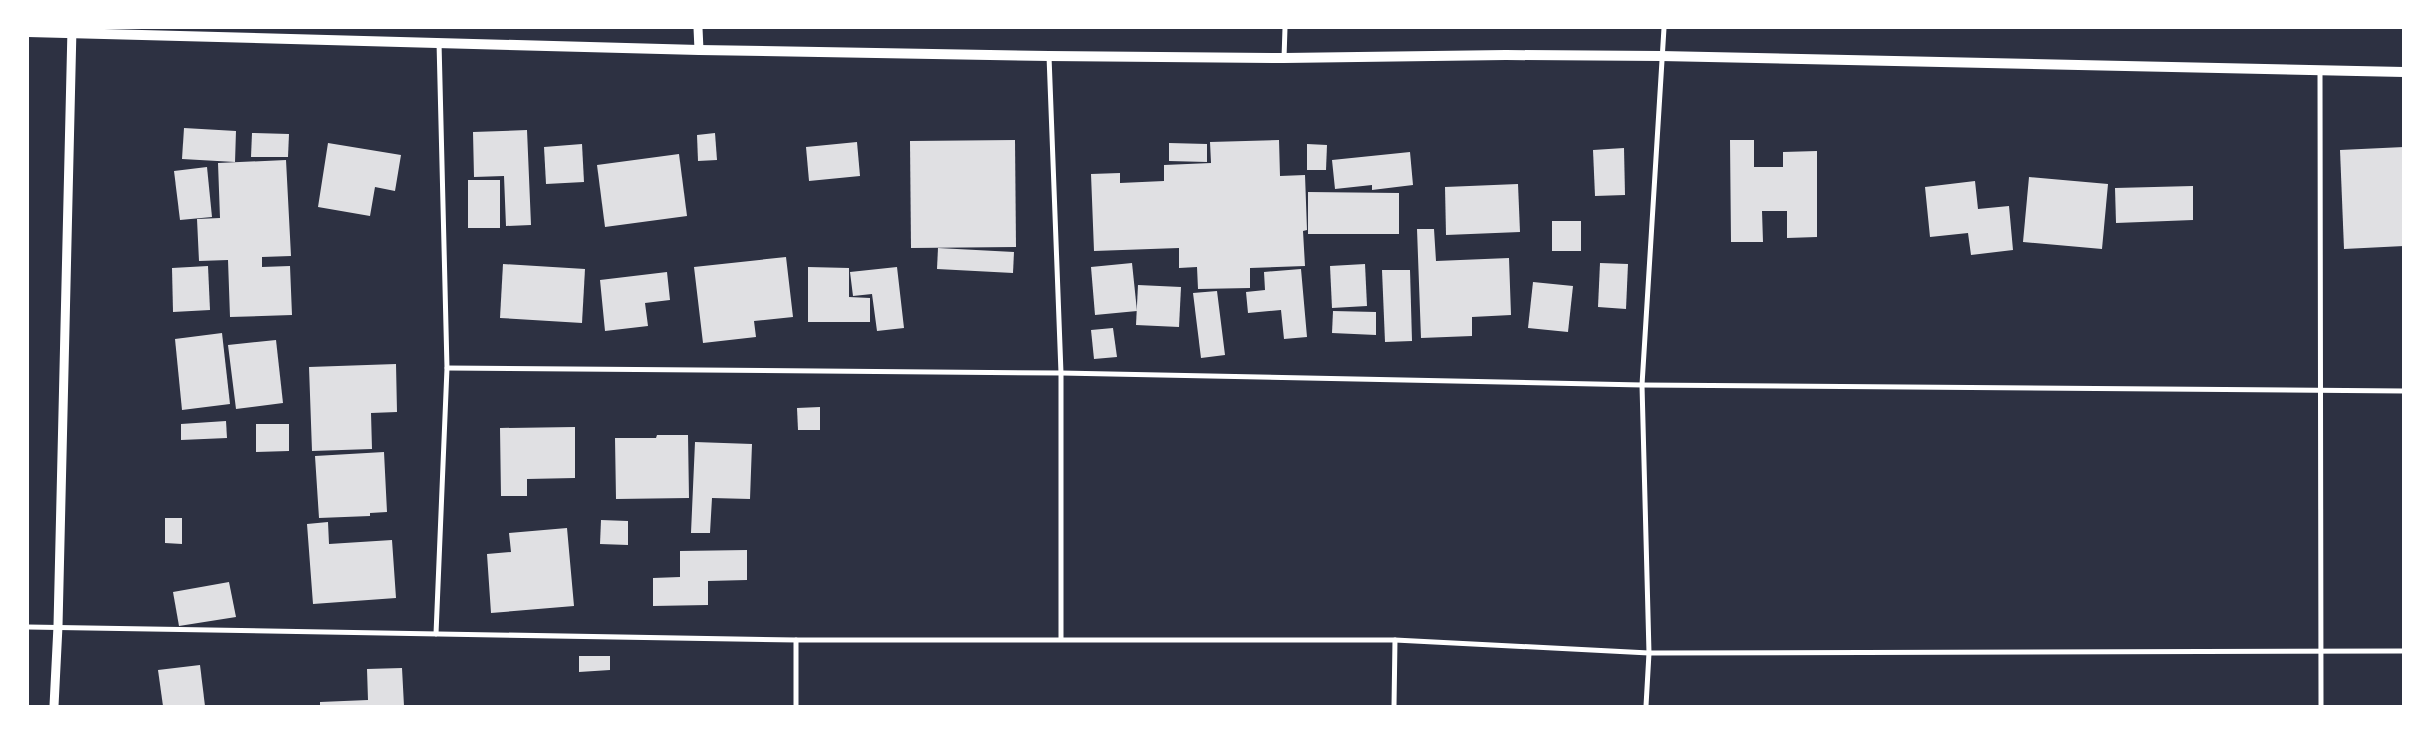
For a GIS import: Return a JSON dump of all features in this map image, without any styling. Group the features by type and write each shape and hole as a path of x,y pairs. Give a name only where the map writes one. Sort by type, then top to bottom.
{"main road":[{"path":"28,32 72,30 699,50 1049,56 1284,58 1506,55 1661,56 2320,72 2404,72"}],"street":[{"path":"698,28 699,50"},
{"path":"1284,58 1285,28"},
{"path":"1646,706 1649,654 1642,385 1664,28"},
{"path":"54,706 58,626 72,30"},
{"path":"436,634 447,368 439,42"},
{"path":"1049,56 1061,373 1061,639"},
{"path":"2320,72 2321,706"},
{"path":"447,368 1061,373 1642,385 2404,392"},
{"path":"28,626 796,640 1395,640 1649,654 2404,651"},
{"path":"796,640 796,706"},
{"path":"1394,706 1395,640"}],"building":[{"path":"184,128 236,131 235,162 182,159"},
{"path":"527,130 531,225 506,226 504,176 474,177 473,132"},
{"path":"252,133 289,134 288,157 251,157"},
{"path":"715,133 717,160 698,161 697,135"},
{"path":"1015,140 1016,247 911,248 910,141"},
{"path":"1279,140 1280,176 1305,175 1307,230 1303,231 1305,266 1250,268 1250,288 1198,289 1197,267 1179,268 1179,248 1094,251 1091,174 1120,173 1120,183 1164,181 1164,165 1211,163 1210,142"},
{"path":"1730,140 1754,140 1754,167 1783,167 1783,152 1817,151 1817,237 1787,238 1787,211 1762,211 1763,242 1731,242"},
{"path":"857,142 860,176 809,181 806,147"},
{"path":"328,143 401,155 395,191 375,187 370,216 318,207"},
{"path":"1169,143 1207,144 1207,162 1169,161"},
{"path":"582,144 584,182 546,184 544,147"},
{"path":"1307,144 1327,145 1326,170 1307,170"},
{"path":"2404,147 2404,246 2344,249 2340,150"},
{"path":"1624,148 1625,195 1595,196 1593,150"},
{"path":"1410,152 1413,185 1372,190 1372,185 1335,189 1332,160"},
{"path":"679,154 687,216 605,227 597,165"},
{"path":"286,160 291,256 262,257 262,267 290,266 292,315 230,317 228,260 199,261 197,219 220,218 218,163"},
{"path":"207,167 212,217 180,220 174,171"},
{"path":"2029,177 2108,184 2102,249 2023,242"},
{"path":"468,180 500,180 500,228 468,228"},
{"path":"1975,181 1978,209 2009,206 2013,250 1971,255 1968,233 1930,237 1925,187"},
{"path":"1518,184 1520,232 1446,235 1445,187"},
{"path":"2193,186 2193,220 2116,223 2115,188"},
{"path":"1308,192 1399,193 1399,234 1308,234"},
{"path":"1552,221 1581,221 1581,251 1552,251"},
{"path":"1417,229 1434,229 1436,261 1509,258 1511,315 1472,317 1472,336 1421,338"},
{"path":"938,248 1014,252 1013,273 937,269"},
{"path":"786,257 793,317 754,321 756,337 703,343 694,267"},
{"path":"1132,263 1137,311 1095,315 1091,267"},
{"path":"1600,263 1628,264 1626,309 1598,307"},
{"path":"503,264 585,269 582,323 500,318"},
{"path":"1365,264 1367,306 1332,308 1330,266"},
{"path":"208,266 210,310 173,312 172,268"},
{"path":"808,267 849,268 849,297 870,298 870,322 808,322"},
{"path":"897,267 904,328 877,331 872,294 853,296 850,272"},
{"path":"1301,269 1307,337 1284,339 1281,310 1248,313 1246,292 1265,290 1264,272"},
{"path":"1382,270 1410,270 1412,341 1385,342"},
{"path":"667,272 670,300 645,303 648,326 605,331 600,280"},
{"path":"1533,282 1573,286 1568,332 1528,328"},
{"path":"1138,285 1181,287 1179,327 1136,325"},
{"path":"1217,291 1225,355 1201,358 1193,293"},
{"path":"1333,311 1376,312 1376,335 1332,333"},
{"path":"1113,328 1117,357 1094,359 1091,330"},
{"path":"222,333 230,404 182,410 175,339"},
{"path":"276,340 283,403 236,409 228,345"},
{"path":"396,364 397,412 371,413 372,449 312,451 309,367"},
{"path":"820,407 820,430 798,430 797,408"},
{"path":"226,421 227,438 181,440 181,424"},
{"path":"256,424 289,424 289,451 256,452"},
{"path":"575,427 575,478 527,479 527,496 501,496 500,428"},
{"path":"657,435 688,435 689,498 616,499 615,438 656,438"},
{"path":"695,442 752,444 750,499 712,498 710,533 691,533"},
{"path":"384,452 387,512 370,513 370,516 319,518 315,456"},
{"path":"165,518 182,518 182,544 165,543"},
{"path":"601,520 628,521 628,545 600,544"},
{"path":"328,522 329,544 392,540 396,598 313,604 307,524"},
{"path":"567,528 574,606 491,613 487,554 511,552 509,533"},
{"path":"747,550 747,580 708,581 708,605 653,606 653,578 680,577 680,551"},
{"path":"229,582 236,617 179,626 173,592"},
{"path":"579,656 610,656 610,670 579,672"},
{"path":"200,665 205,706 163,706 158,670"},
{"path":"402,668 404,706 320,706 320,702 368,700 367,669"}]}
